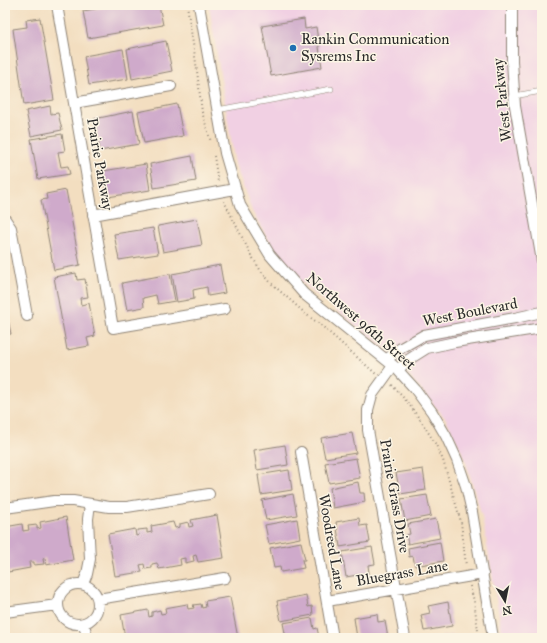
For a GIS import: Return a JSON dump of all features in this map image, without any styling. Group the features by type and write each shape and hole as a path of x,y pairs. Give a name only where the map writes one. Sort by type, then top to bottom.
{"street":[{"name":"Prairie Parkway","path":"57,5 113,328 225,309"},
{"name":"Northwest 96th Street","path":"199,5 225,153 240,205 270,255 304,294 392,365 415,389 432,412 446,436 457,460 466,486 494,638"},
{"name":"West Parkway","path":"512,5 512,61 514,96 542,261"},
{"path":"74,103 171,86"},
{"path":"93,215 235,188"},
{"path":"5,219 11,228 27,316"},
{"name":"West Boulevard","path":"392,365 401,348 424,334 542,312"},
{"name":"West Boulevard","path":"392,365 408,360 427,348 542,328"},
{"name":"Prairie Grass Drive","path":"392,365 372,395 368,410 368,430 405,638"},
{"name":"Woodreed Lane","path":"301,452 333,638"},
{"path":"5,508 54,501 73,501 109,507 127,507 209,494"},
{"path":"83,584 90,559 88,519 90,504"},
{"name":"Bluegrass Lane","path":"327,601 482,574"},
{"path":"98,599 225,578"},
{"path":"76,583 90,587 95,592 98,599 97,611 89,621 84,623 76,624 63,618 57,605 60,593 65,588 76,583"},
{"path":"5,612 57,605"},
{"path":"84,623 87,638"}],"lane":[{"path":"217,110 331,89"},
{"path":"514,96 542,91"}],"shaded area":[{"path":"209,5 542,5 542,638 503,638 482,516 464,456 446,419 385,348 313,292 296,276 271,244 252,211 235,164"}],"building":[{"path":"118,5 159,5 163,25 88,38 83,11"},
{"path":"40,18 54,100 24,105 13,29 27,27 26,20"},
{"name":"Rankin Communication Sysrems Inc","path":"304,19 305,29 316,27 322,67 271,76 262,26"},
{"path":"166,41 172,71 132,79 127,49"},
{"path":"123,49 128,79 89,85 84,56"},
{"path":"177,104 183,136 144,143 138,112"},
{"path":"50,106 51,114 58,113 62,130 31,136 26,111"},
{"path":"133,111 139,144 100,151 94,119"},
{"path":"62,134 65,151 58,152 61,167 68,166 70,174 38,179 31,139"},
{"path":"192,156 196,181 154,188 150,164"},
{"path":"146,164 150,190 108,197 103,171"},
{"path":"66,190 80,265 54,270 41,200 47,199 46,194"},
{"path":"197,219 202,245 163,252 158,226"},
{"path":"153,228 158,254 119,260 114,234"},
{"path":"220,265 225,293 208,296 207,287 193,290 194,299 177,302 172,274"},
{"path":"76,273 77,280 85,279 88,297 80,298 81,305 89,303 95,336 87,338 89,346 67,350 54,277"},
{"path":"170,274 175,301 158,304 156,295 143,298 144,307 127,310 122,283"},
{"path":"5,305 11,334 5,335"},
{"path":"352,433 356,453 325,458 321,438"},
{"path":"285,445 288,465 257,470 254,450"},
{"path":"356,458 360,478 329,483 325,463"},
{"path":"423,469 426,490 400,494 396,473"},
{"path":"289,470 292,490 261,495 258,475"},
{"path":"358,482 360,493 364,493 365,502 333,508 330,488"},
{"path":"293,494 297,515 266,520 262,500"},
{"path":"427,495 431,516 405,521 401,499"},
{"path":"217,515 224,558 198,562 196,555 193,556 194,561 185,563 185,558 180,559 181,565 159,569 157,563 152,564 152,568 145,569 144,564 140,565 142,572 115,576 108,534 135,529 136,536 139,535 138,530 147,529 147,533 152,532 151,526 173,522 175,528 180,527 180,524 188,522 189,527 193,526 191,520"},
{"path":"66,517 73,560 46,565 45,558 43,559 44,564 34,565 34,562 29,562 30,568 8,572 7,565 5,566 5,527 22,524 23,531 29,530 28,526 37,525 37,529 41,528 40,522"},
{"path":"359,518 360,526 367,525 370,542 340,547 336,522"},
{"path":"297,519 300,538 269,544 265,525"},
{"path":"436,519 440,538 408,544 406,535 410,534 408,524"},
{"path":"301,542 305,560 302,560 304,568 281,572 280,567 274,568 270,548"},
{"path":"440,542 443,561 415,566 413,556 409,557 408,548"},
{"path":"372,547 375,564 368,565 369,573 346,577 342,552"},
{"path":"306,595 308,607 312,606 313,615 281,621 277,601"},
{"path":"230,597 238,638 125,638 121,615 148,610 149,617 152,616 152,612 160,610 161,614 166,613 165,608 187,604 188,609 194,608 193,605 201,604 202,608 206,607 205,601"},
{"path":"448,602 452,626 424,631 421,615 430,613 428,606"},
{"path":"377,614 378,622 385,621 388,638 357,638 354,618"},
{"path":"312,618 314,629 317,628 319,637 286,638 283,623"},
{"path":"454,635 454,638 441,638 441,637"}],"place":[{"name":"Rankin Communication Sysrems Inc","path":"293,48"}]}
